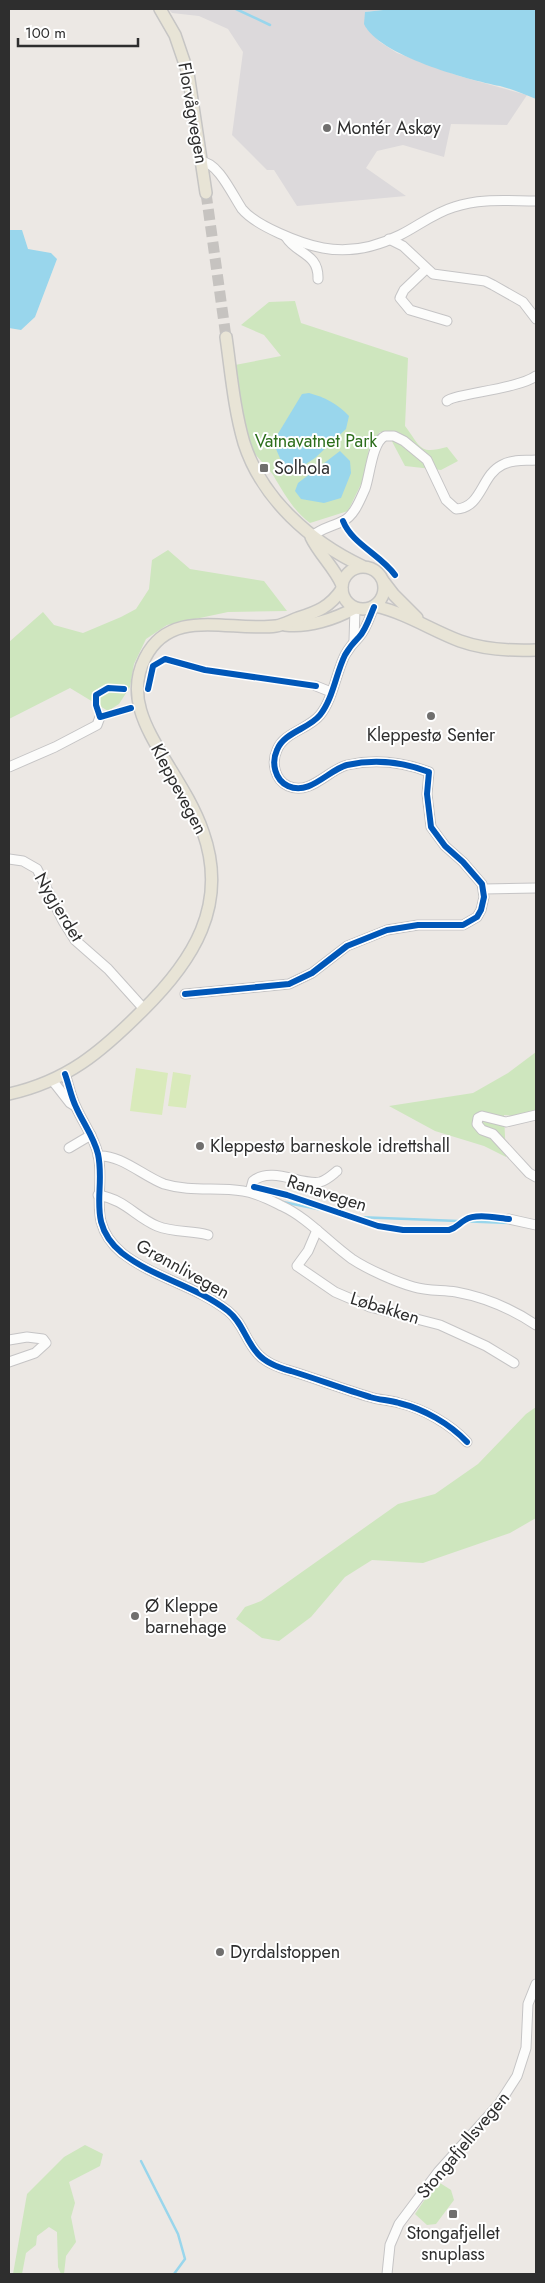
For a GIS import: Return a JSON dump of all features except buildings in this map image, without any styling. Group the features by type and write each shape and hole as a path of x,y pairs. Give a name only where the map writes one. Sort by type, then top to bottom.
{"main road":[{"name":"Florvågvegen","path":"160,9 175,35 188,73 206,193"},
{"path":"226,337 240,423 254,467 276,499 311,537 336,573 345,600 355,608 366,609 374,607 420,621 452,637 483,647 536,650"},
{"path":"311,537 362,566 375,570 394,595 420,621"},
{"path":"342,587 348,573 362,566"},
{"path":"374,607 384,594 383,581"},
{"name":"Kleppevegen","path":"281,625 327,607 342,587"},
{"name":"Kleppevegen","path":"9,1094 66,1074 97,1053 144,1009 175,975 194,948 207,915 212,879 210,855 204,832 183,789 146,728 138,705 139,675 151,648 159,639 180,628 203,624 297,627 355,608"}],"street":[{"path":"202,162 215,166 218,174 246,213 265,226 315,246 333,249 359,249 390,239 437,214 470,203 493,200 536,201"},
{"path":"204,175 218,174"},
{"path":"285,234 289,242 311,258 317,269 318,279"},
{"path":"390,239 404,246 433,274 485,281 509,293 532,310 536,319"},
{"path":"426,269 404,290 400,298 405,306 414,312 447,321"},
{"path":"447,401 452,397 486,392 523,383 536,376"},
{"path":"311,537 324,527 343,521 353,512 366,487 376,445 386,436 394,436 404,441 427,460 446,500 456,509 464,508 472,503 492,472 502,464 511,461 536,460"},
{"path":"185,994 288,984 312,973 347,946 388,930 418,925 468,923 477,917 481,910 484,889 476,875 445,846 431,827 427,794 429,772 410,766 367,762 342,767 316,783 301,788 290,787 282,782 274,765 279,745 320,715 345,654 361,634 374,607"},
{"path":"354,641 355,608"},
{"path":"316,686 331,692"},
{"path":"9,767 97,725 100,717"},
{"name":"Nygjerdet","path":"9,859 23,861 35,867 76,940 108,969 144,1009"},
{"path":"484,889 536,888"},
{"name":"Grønnlivegen","path":"66,1074 75,1106 91,1135 98,1156 98,1195 104,1229 121,1251 153,1272 208,1297 229,1311 239,1321 253,1348 264,1360 370,1398 408,1405 455,1430 467,1442"},
{"name":"Grønnlivegen","path":"52,1080 75,1106"},
{"path":"536,1116 506,1122 482,1116 478,1118 477,1124 482,1130 494,1134 529,1173 536,1177"},
{"path":"69,1148 91,1135"},
{"name":"Ranavegen","path":"98,1156 112,1158 147,1177 170,1186 198,1190 250,1192 284,1206 352,1259 367,1268 414,1287 455,1292 484,1300 515,1312 536,1325"},
{"name":"Ranavegen","path":"250,1192 253,1181 263,1176 287,1176 316,1182 326,1180 337,1170"},
{"name":"Grønnlivegen","path":"98,1195 125,1204 158,1226 176,1231 208,1235"},
{"path":"509,1220 536,1225"},
{"name":"Løbakken","path":"317,1230 308,1251 297,1266 331,1290 370,1306 440,1325 486,1346 514,1362"},
{"path":"9,1340 35,1337 43,1339 46,1344 34,1353 9,1362"},
{"name":"Stongafjellsvegen","path":"387,2274 393,2236 406,2215 438,2172 482,2125 509,2091 524,2058 528,2004 536,1984"}],"shaded area":[{"path":"168,9 392,9 365,12 366,28 380,42 397,53 459,76 527,95 507,125 451,124 444,157 403,145 377,151 366,168 406,196 297,206 274,170 267,170 232,135 243,52 228,29 199,16 172,13"}],"green space":[{"name":"Vatnavatnet Park","path":"295,301 301,323 408,358 405,426 422,447 431,450 447,447 458,461 441,470 405,466 387,432 380,432 370,444 363,480 348,511 310,523 304,518 249,444 235,365 281,356 264,335 241,325 269,302"},
{"path":"168,550 190,569 264,581 287,611 228,612 167,625 146,639 134,664 130,687 119,704 108,711 70,688 9,719 9,642 43,612 54,625 83,633 136,609 149,589 152,560"},
{"path":"536,1052 536,1118 504,1115 506,1157 484,1146 435,1131 389,1106 473,1093 508,1073"},
{"path":"136,1068 168,1073 162,1115 130,1111"},
{"path":"173,1072 191,1075 186,1108 168,1106"},
{"path":"536,1407 536,1518 510,1533 423,1563 372,1560 345,1577 311,1617 279,1641 262,1638 236,1619 245,1607 261,1601 398,1504 435,1494 478,1464 526,1414"},
{"path":"85,2145 103,2154 100,2166 69,2182 75,2203 71,2217 76,2242 66,2256 64,2274 61,2274 58,2267 57,2232 49,2227 37,2236 36,2245 26,2253 22,2274 13,2274 27,2194 64,2157"},
{"path":"436,2183 440,2183 451,2190 454,2200 436,2224 427,2225 415,2214"}],"water":[{"path":"392,9 536,9 536,99 505,87 447,72 405,56 387,46 373,35 364,24 365,12"},
{"path":"9,230 22,230 28,249 51,253 57,259 35,317 21,330 9,328"},
{"path":"309,393 330,402 349,416 346,429 315,458 292,473 285,470 273,442 302,394"},
{"path":"340,451 350,461 351,473 341,498 324,503 301,499 295,491 298,483"}],"waterway":[{"path":"236,9 270,25"},
{"path":"283,1202 357,1217 508,1223"},
{"path":"141,2161 178,2234 185,2259 174,2274"}],"tunnel":[{"path":"206,193 226,337"}],"cycle path":[{"path":"343,521 353,536 395,575"},
{"path":"185,994 289,984 312,973 347,946 387,930 418,925 463,925 477,917 481,910 484,897 482,884 463,862 445,846 431,827 427,794 429,772 388,762 357,763 340,768 304,788 296,788 288,786 280,780 275,771 274,760 280,744 310,724 324,709 345,655 364,631 374,607"},
{"path":"148,689 153,666 165,659 205,670 316,686"},
{"path":"124,689 108,688 96,695 96,705 100,717 131,708"},
{"path":"65,1074 74,1103 98,1154 100,1168 100,1218 104,1230 122,1253 134,1262 216,1302 233,1316 254,1349 269,1362 360,1394 418,1409 445,1423 467,1442"},
{"path":"254,1187 287,1195 378,1226 403,1230 449,1230 465,1220 475,1217 487,1216 509,1219"}],"place":[{"name":"Montér Askøy","path":"327,128"},
{"name":"Solhola","path":"264,468"},
{"name":"Kleppestø Senter","path":"431,716"},
{"name":"Kleppestø barneskole idrettshall","path":"200,1146"},
{"name":"Ø Kleppe barnehage","path":"135,1616"},
{"name":"Dyrdalstoppen","path":"220,1952"},
{"name":"Stongafjellet snuplass","path":"453,2214"}]}
